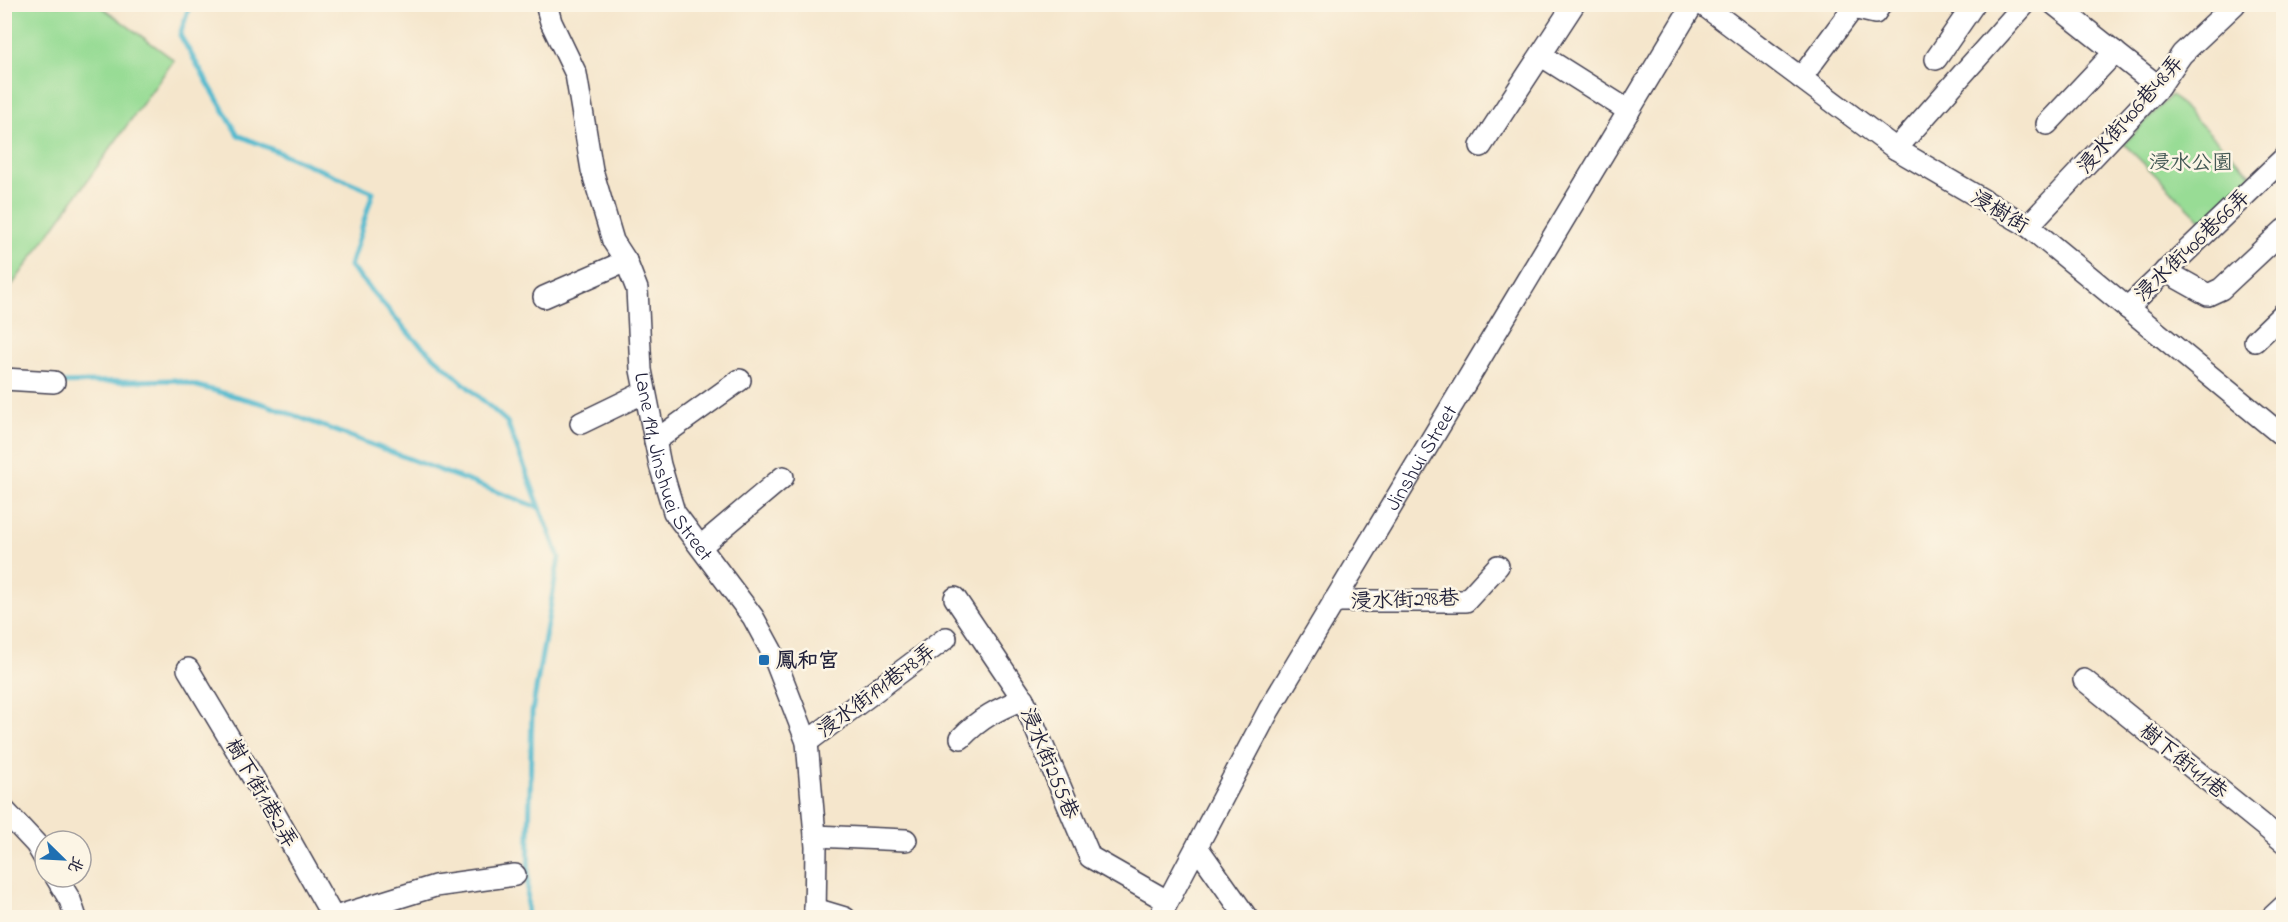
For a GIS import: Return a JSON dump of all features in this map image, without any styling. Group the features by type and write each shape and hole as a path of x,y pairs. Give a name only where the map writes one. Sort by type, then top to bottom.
{"street":[{"name":"Lane 191, Jinshuei Street","path":"546,4 551,22 576,74 592,170 613,241 626,261 636,289 641,370 655,441 675,512 753,617 772,652 807,742 815,836 815,913"},
{"path":"1481,146 1574,4"},
{"name":"Jinshui Street","path":"1163,909 1269,710 1693,4"},
{"name":"浸樹街","path":"1702,4 1896,149 2028,226 2283,437"},
{"path":"1936,59 1974,4"},
{"path":"1896,149 2025,4"},
{"path":"2054,4 2159,87"},
{"name":"浸水街406巷48弄","path":"2028,226 2159,87 2181,54 2235,4"},
{"path":"1801,78 1852,6 1878,9"},
{"path":"2047,124 2115,51"},
{"path":"1542,56 1629,111"},
{"name":"浸水街406巷66弄","path":"2127,308 2283,158"},
{"path":"2165,271 2208,295 2221,290 2283,230"},
{"path":"544,297 626,261"},
{"path":"2255,341 2283,313"},
{"path":"4,379 54,382"},
{"path":"655,441 740,380"},
{"path":"581,423 645,392"},
{"path":"700,546 783,477"},
{"name":"浸水街298巷","path":"1334,601 1466,601 1498,566"},
{"name":"浸水街255巷","path":"955,598 1023,699 1090,857 1163,909"},
{"name":"浸水街191巷78弄","path":"807,742 946,638"},
{"name":"樹下街1巷2弄","path":"188,669 276,816 332,917"},
{"name":"樹下街411巷","path":"2084,680 2283,842"},
{"path":"961,738 977,721 993,711 1023,699"},
{"path":"4,810 33,841"},
{"path":"815,836 906,840"},
{"path":"1197,847 1247,918"},
{"path":"332,917 435,886 515,874"},
{"path":"63,889 76,918"},
{"path":"2271,918 2283,906"},
{"path":"815,913 846,918"}],"green space":[{"path":"5,4 99,5 174,60 5,295"},
{"name":"浸水公園","path":"2171,95 2252,175 2205,224 2124,144"}],"waterway":[{"path":"190,4 180,35 238,135 373,192 350,266 412,337 507,422 559,557 532,712 527,918"},
{"path":"57,383 175,380 264,404 540,508"}],"place":[{"name":"鳳和宮","path":"764,660"}]}
